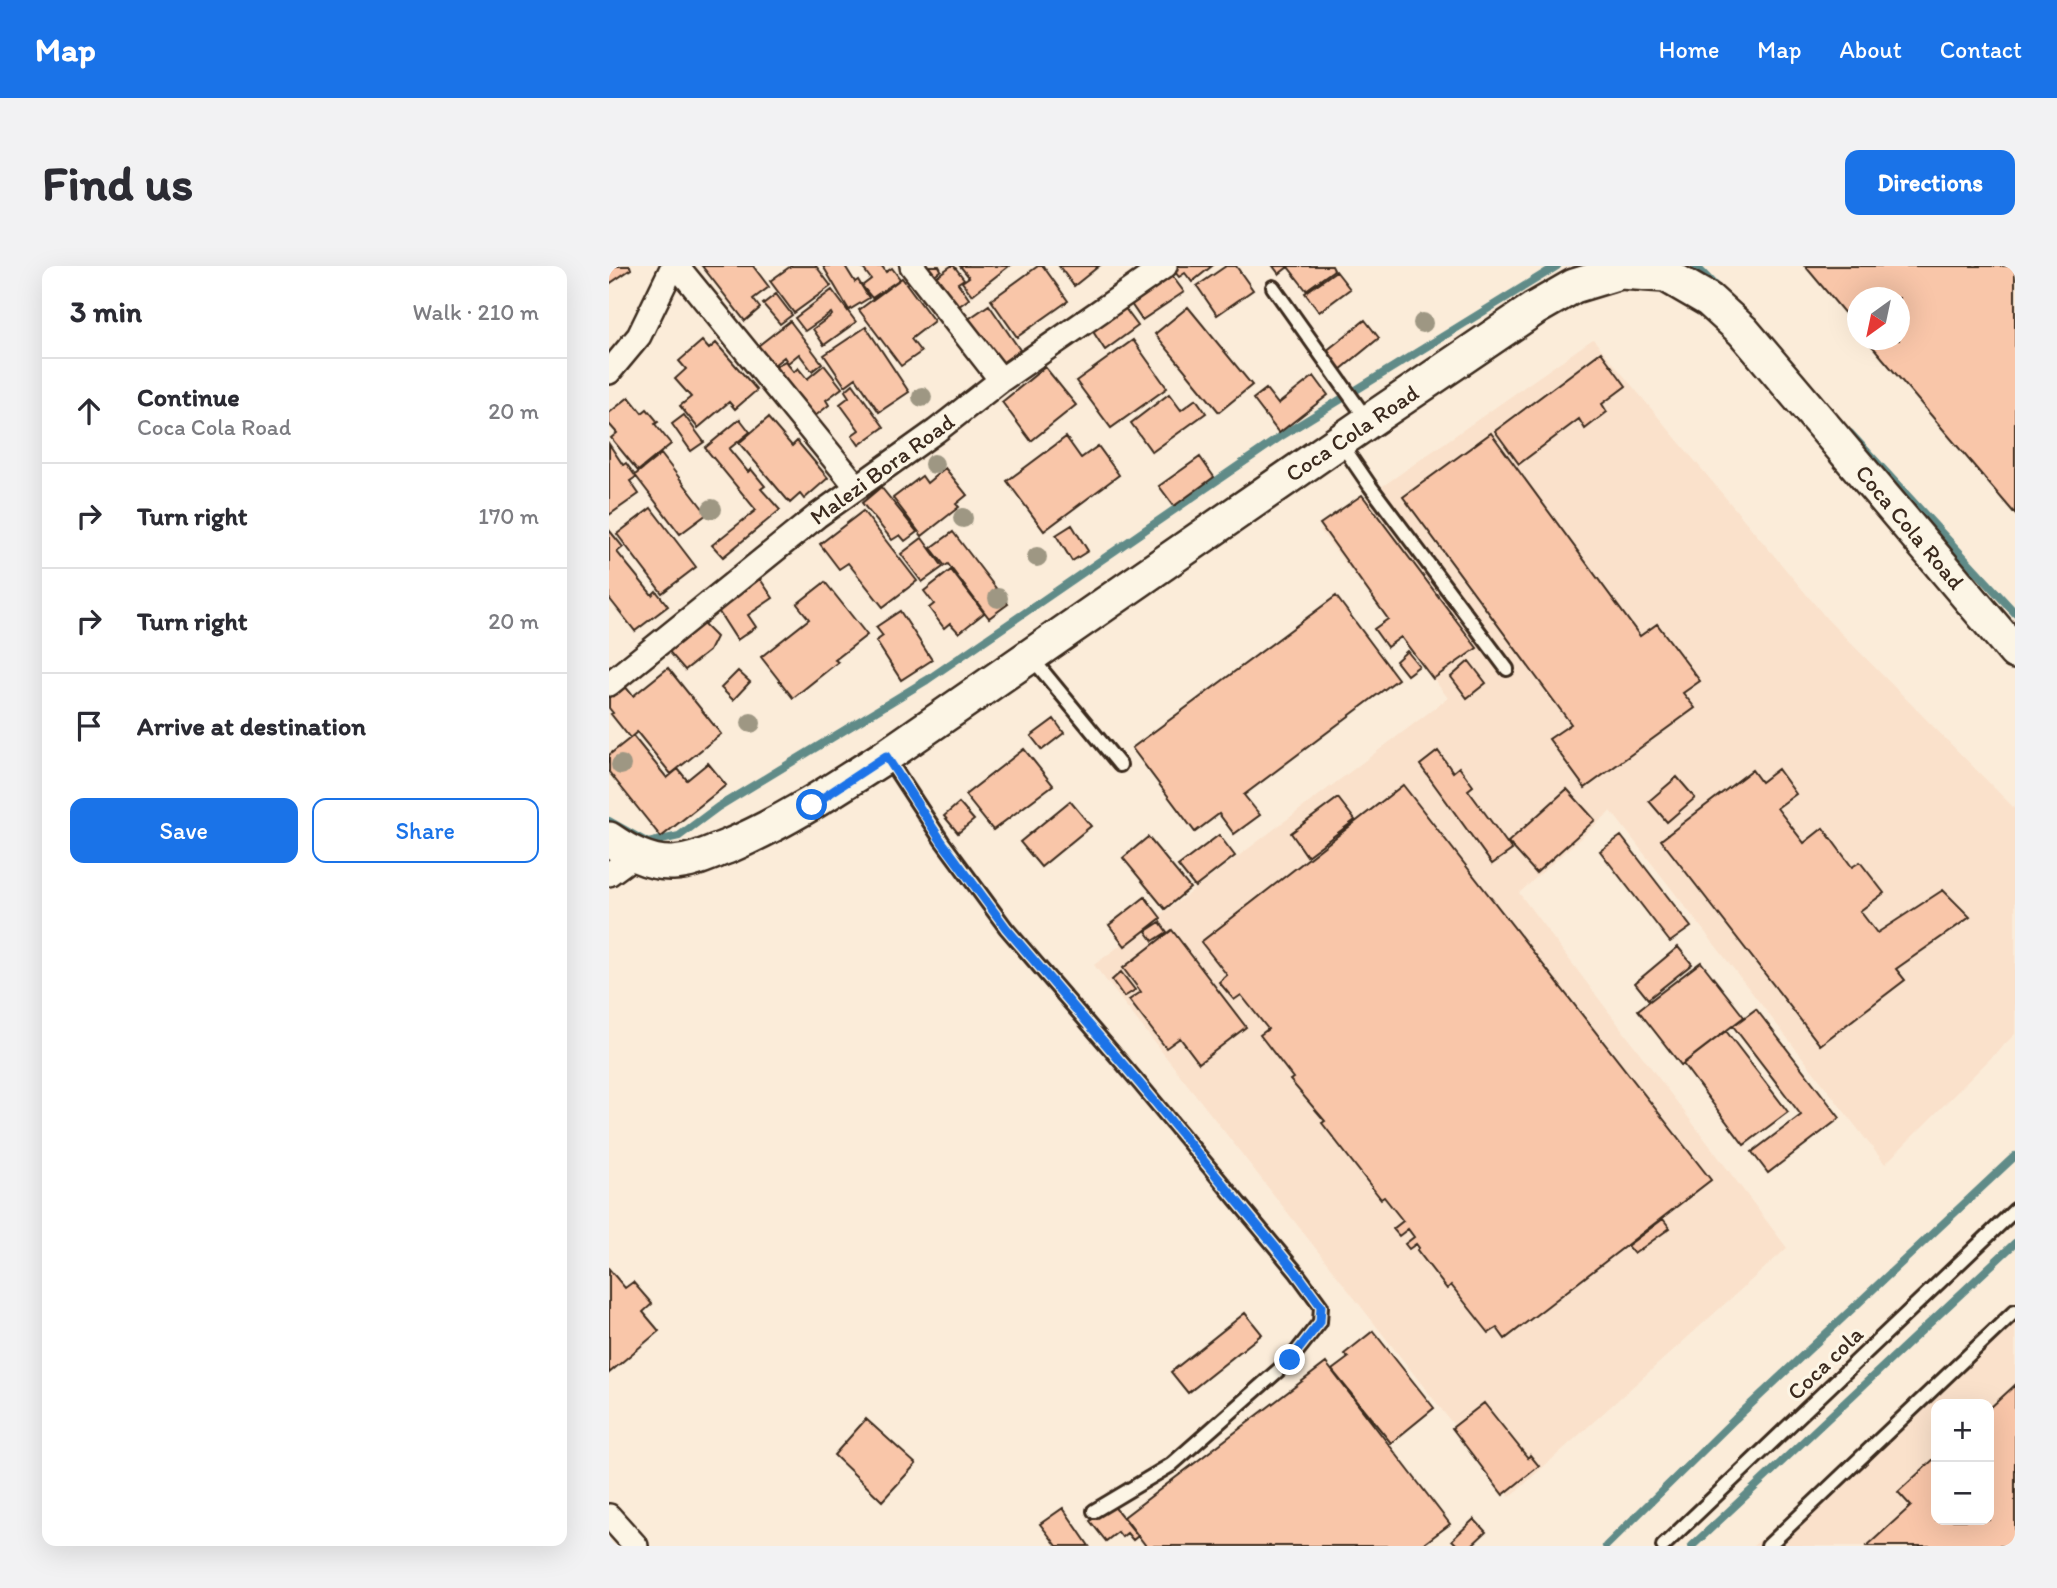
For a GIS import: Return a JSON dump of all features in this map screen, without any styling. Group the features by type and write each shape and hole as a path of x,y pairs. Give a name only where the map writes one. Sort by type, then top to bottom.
{"main road":[{"name":"Coca Cola Road","path":"618,856 671,863 694,860 750,837 812,805 1523,317 1574,286 1620,272 1666,275 1709,300 1743,331 2015,652"}],"street":[{"path":"609,372 639,336 675,266 857,487"},
{"path":"912,266 1001,380"},
{"name":"Malezi Bora Road","path":"609,684 817,516 1001,380 1165,266"},
{"path":"609,1516 636,1546"}],"lane":[{"path":"1273,287 1369,421"},
{"path":"1340,441 1370,486 1507,669"},
{"path":"1031,656 1120,765"},
{"path":"886,756 942,842 1006,928 1140,1084 1296,1272 1321,1306 1320,1322 1290,1360 1171,1465 1094,1511"},
{"name":"Coca cola","path":"1663,1546 2015,1210"},
{"path":"1768,1546 2015,1311"}],"shaded area":[{"path":"1593,339 1827,619 2015,809 2015,1034 1885,1164 1611,811 1519,893 1787,1248 1510,1497 1094,965 1448,698 1320,530"},
{"path":"2015,1315 2015,1546 1753,1546"}],"building":[{"path":"609,266 630,266 631,269 609,284"},
{"path":"702,266 753,266 769,287 753,299 760,308 745,321"},
{"path":"791,266 816,266 831,286 794,313 770,281"},
{"path":"823,266 845,266 869,298 849,310"},
{"path":"882,266 886,272 892,268 900,279 872,298 862,286 871,279 862,267"},
{"path":"919,266 939,266 941,270 929,279"},
{"path":"954,266 964,279 958,283 969,299 952,311 930,281"},
{"path":"960,266 1009,266 972,295 962,282 969,277"},
{"path":"1038,266 1043,266 1068,301 1017,337 991,300"},
{"path":"1059,266 1099,266 1074,286"},
{"path":"1212,266 1192,282 1185,273 1179,277 1172,268"},
{"path":"1226,266 1236,266 1253,290 1217,315 1197,286"},
{"path":"1273,266 1332,266 1334,270 1306,290 1288,267 1279,274"},
{"path":"1805,266 2015,266 2015,514 1876,350 1910,350 1910,287 1847,287 1847,316"},
{"path":"1336,271 1350,289 1319,312 1305,293"},
{"path":"1170,273 1184,292 1142,320 1129,301"},
{"path":"902,278 934,321 911,339 921,352 901,366 859,310"},
{"path":"832,290 856,322 824,345 813,329 832,315 831,313 805,331 795,318"},
{"path":"776,294 792,315 780,324 763,304"},
{"path":"989,305 1020,350 996,367 964,322"},
{"path":"1124,307 1138,326 1105,350 1092,330"},
{"path":"1188,307 1252,385 1219,412 1155,334"},
{"path":"1365,320 1379,338 1340,370 1325,352"},
{"path":"790,321 822,363 812,371 799,354 788,363 784,357 764,373 749,353"},
{"path":"866,327 909,392 879,412 856,378 845,386 824,355"},
{"path":"1133,340 1167,388 1111,428 1076,381"},
{"path":"702,341 709,349 716,343 757,390 735,409 729,402 698,428 680,406 691,397 675,379 686,369 679,361"},
{"path":"1601,352 1626,386 1602,404 1607,412 1585,429 1579,419 1519,464 1495,431"},
{"path":"785,361 794,372 798,368 807,379 824,365 842,388 826,400 829,405 809,421 765,372"},
{"path":"1045,367 1076,405 1031,441 1002,402"},
{"path":"1314,376 1328,395 1279,433 1253,399 1266,389 1278,404"},
{"path":"853,384 884,427 859,445 852,435 859,430 840,404 849,397 845,391"},
{"path":"1169,394 1181,410 1196,399 1206,413 1152,452 1131,423"},
{"path":"629,397 642,413 647,409 671,444 638,471 611,438 617,433 609,424 609,413"},
{"path":"684,415 704,442 691,451 672,424"},
{"path":"768,418 792,446 797,441 828,478 804,499 800,494 790,503 739,443"},
{"path":"740,419 750,432 729,449 748,472 751,469 765,486 761,489 780,510 723,557 712,545 756,510 705,448"},
{"path":"1491,433 1640,636 1657,624 1700,681 1683,693 1695,708 1585,788 1549,739 1571,724 1403,497"},
{"path":"1066,437 1081,458 1098,446 1119,475 1044,531 1007,481"},
{"path":"609,444 623,465 626,463 636,477 630,481 639,494 609,515"},
{"path":"661,454 707,514 680,534 635,475"},
{"path":"1200,457 1214,477 1174,506 1159,486"},
{"path":"945,468 967,495 956,504 959,507 922,536 893,498 922,476 927,483"},
{"path":"881,487 917,532 905,541 900,535 892,540 862,503"},
{"path":"1362,495 1477,648 1433,679 1401,637 1387,647 1374,629 1388,619 1320,524"},
{"path":"651,508 696,567 662,593 617,534"},
{"path":"863,511 917,581 883,607 848,563 839,569 820,544"},
{"path":"1072,525 1088,551 1072,561 1056,535"},
{"path":"609,530 623,547 617,552 652,595 656,591 668,606 635,631 609,598"},
{"path":"953,532 1008,604 989,618 948,564 945,566 931,548"},
{"path":"922,538 943,567 922,582 901,554"},
{"path":"951,570 984,613 959,633 950,623 944,628 929,608 934,604 924,591"},
{"path":"760,579 773,598 748,615 756,627 737,640 717,609"},
{"path":"825,582 867,635 793,698 761,657 809,619 797,604"},
{"path":"1336,596 1398,679 1244,795 1260,815 1234,834 1219,814 1195,832 1132,748"},
{"path":"900,611 932,660 901,680 876,641 883,636 876,627"},
{"path":"701,622 716,637 709,651 685,670 666,648"},
{"path":"1407,651 1419,666 1407,675 1396,661"},
{"path":"1469,661 1486,683 1467,698 1451,677"},
{"path":"668,668 721,734 671,774 637,732 630,738 609,708 609,689 620,680 633,696"},
{"path":"738,671 750,682 733,700 721,688"},
{"path":"1054,719 1064,733 1042,750 1031,736"},
{"path":"633,736 667,778 678,769 687,780 708,763 726,785 661,837 609,772 609,755"},
{"path":"1024,749 1053,785 993,830 965,795"},
{"path":"1438,751 1453,772 1459,767 1473,786 1468,790 1512,850 1492,864 1420,765"},
{"path":"1778,769 1796,794 1777,808 1804,843 1823,828 1852,867 1860,862 1884,893 1860,911 1877,933 1943,890 1970,917 1896,969 1905,980 1820,1045 1661,840 1752,770 1761,782"},
{"path":"1677,777 1695,798 1667,822 1649,801"},
{"path":"1403,785 1711,1180 1505,1339 1497,1328 1489,1333 1451,1285 1447,1289 1417,1250 1419,1248 1416,1244 1409,1249 1405,1244 1414,1237 1408,1229 1399,1236 1393,1229 1403,1221 1384,1197 1381,1199 1322,1123 1325,1121 1290,1080 1293,1078 1260,1035 1268,1029 1241,995 1234,1000 1219,982 1227,975 1201,942"},
{"path":"1567,789 1595,820 1536,873 1508,842"},
{"path":"1338,798 1355,820 1307,856 1291,833"},
{"path":"1070,801 1091,826 1041,867 1020,842"},
{"path":"959,803 974,820 958,833 944,816"},
{"path":"1219,835 1235,856 1195,887 1178,866"},
{"path":"1621,836 1691,927 1670,942 1600,851"},
{"path":"1148,837 1190,888 1165,909 1123,858"},
{"path":"1145,897 1161,918 1125,946 1109,925"},
{"path":"1160,922 1167,932 1153,941 1146,931"},
{"path":"1172,930 1246,1027 1199,1063 1180,1038 1166,1048 1129,1000 1141,992 1123,968"},
{"path":"1678,947 1692,964 1648,999 1635,983"},
{"path":"1701,962 1744,1017 1681,1065 1638,1010"},
{"path":"1121,972 1135,990 1124,997 1112,980"},
{"path":"1756,1009 1840,1118 1768,1173 1752,1152 1801,1115 1733,1026"},
{"path":"1726,1031 1788,1112 1744,1145 1683,1064"},
{"path":"1663,1219 1670,1228 1634,1254 1627,1246"},
{"path":"609,1269 625,1288 633,1282 652,1304 643,1312 659,1331 609,1373"},
{"path":"1245,1313 1262,1334 1188,1393 1171,1372"},
{"path":"1373,1331 1434,1408 1391,1443 1332,1370 1348,1358 1344,1354"},
{"path":"1326,1363 1450,1524 1421,1546 1146,1546 1124,1517"},
{"path":"2015,1385 2015,1546 1867,1546 1911,1506 1898,1492 1931,1462 1931,1525 1994,1525 1994,1404"},
{"path":"1484,1403 1528,1458 1530,1455 1539,1466 1503,1495 1452,1428"},
{"path":"866,1419 916,1464 882,1501 834,1455"},
{"path":"1112,1504 1138,1536 1133,1540 1127,1533 1122,1537 1118,1532 1106,1541 1090,1521"},
{"path":"1063,1508 1089,1546 1057,1546 1040,1524"},
{"path":"1474,1519 1486,1532 1471,1546 1458,1546 1452,1540"}],"waterway":[{"path":"609,821 648,843 679,836 718,807 927,680 1283,435 1557,266"},
{"path":"1696,266 1718,289"},
{"path":"1850,433 2015,613"},
{"path":"1606,1546 1735,1419 2015,1156"},
{"path":"1692,1546 2015,1243"}],"route":[{"path":"812,805 886,756 942,842 1006,928 1140,1084 1296,1272 1321,1306 1320,1322 1290,1360"}]}
